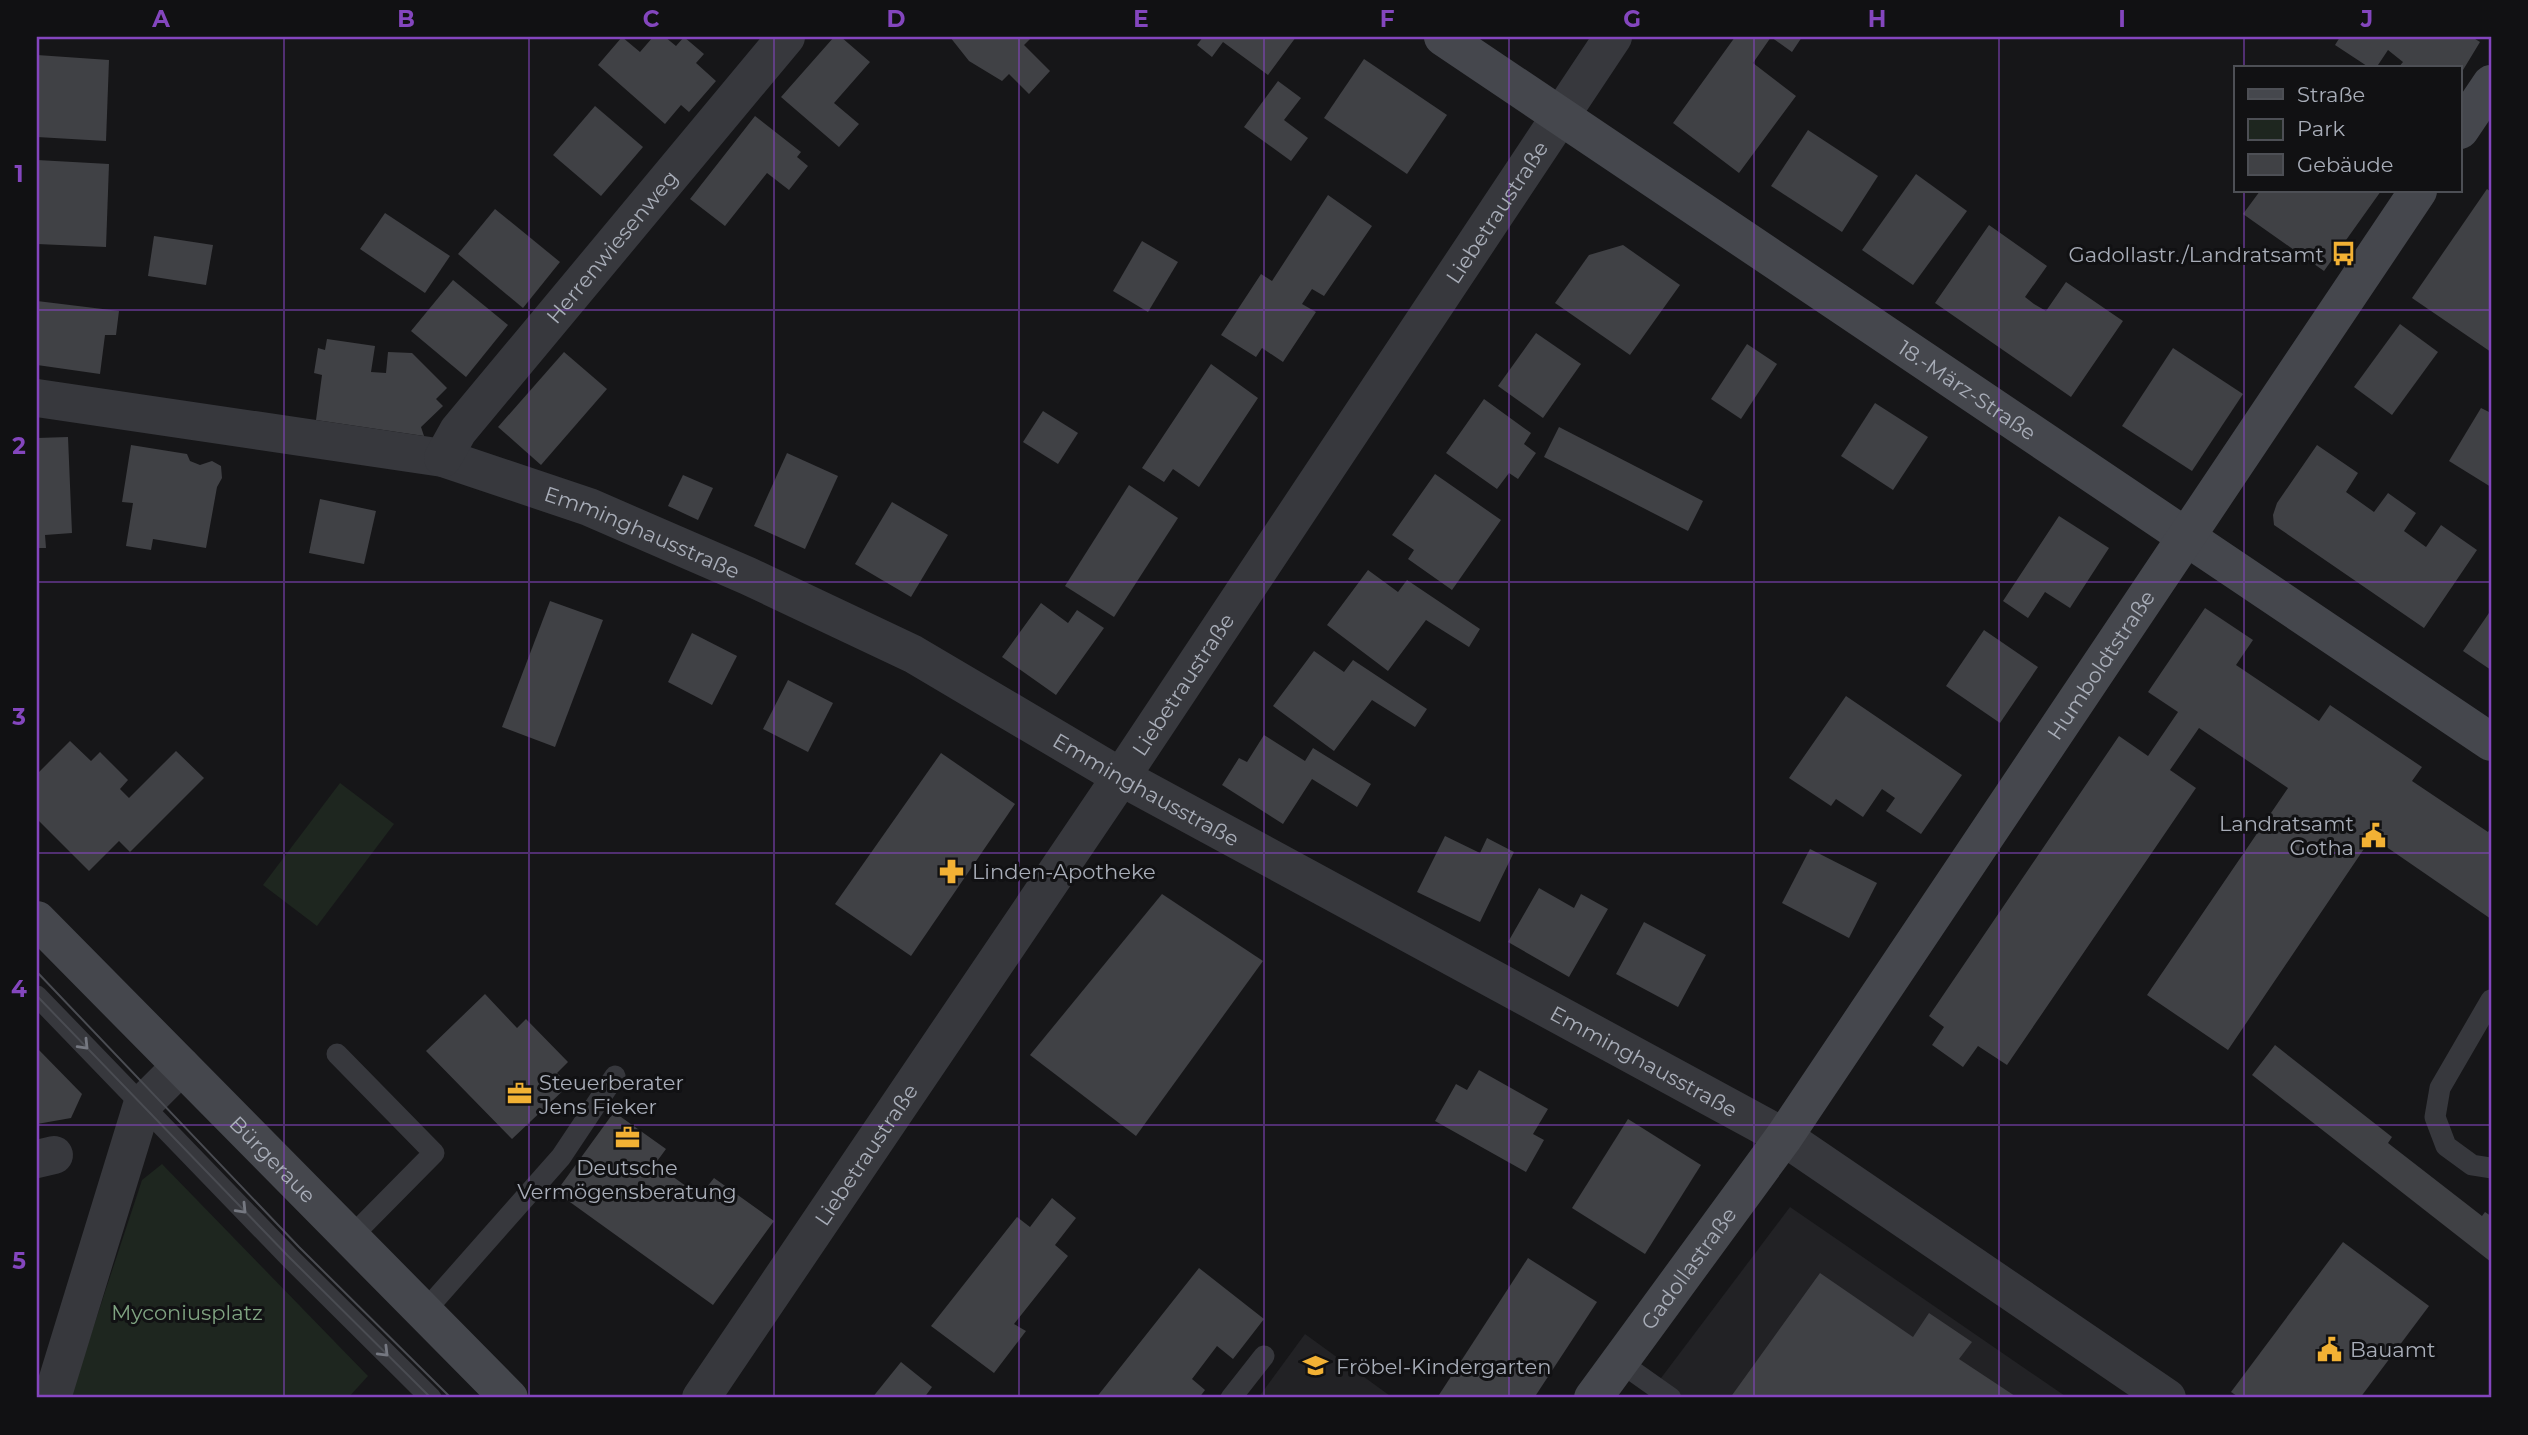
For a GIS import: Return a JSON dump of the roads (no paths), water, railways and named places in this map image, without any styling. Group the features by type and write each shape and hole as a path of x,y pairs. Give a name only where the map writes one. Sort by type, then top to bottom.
{"street":[{"name":"Herrenwiesenweg","path":"443,458 458,431 786,37"},
{"name":"18.-März-Straße","path":"1443,37 2491,742"},
{"name":"Liebetraustraße","path":"701,1398 1121,777 1613,37"},
{"path":"2462,127 2491,84"},
{"name":"Humboldtstraße","path":"1784,1137 2417,192"},
{"name":"Emminghausstraße","path":"37,398 443,458 589,507 748,576 913,654 1121,777 1784,1137 2167,1398"},
{"name":"Bürgeraue","path":"37,920 509,1398"},
{"path":"52,1398 142,1105 181,1066"},
{"name":"Gadollastraße","path":"1593,1398 1784,1137"}],"lane":[{"path":"37,996 431,1398"},
{"path":"2491,1000 2440,1088 2435,1117 2445,1146 2472,1165 2491,1168"},
{"path":"337,1054 434,1153 350,1238"},
{"path":"424,1312 561,1157 615,1076"},
{"path":"1231,1398 1264,1356"},
{"path":"1620,1362 1671,1398"}],"tram line":[{"path":"37,972 299,1247 451,1398"},
{"path":"37,996 290,1258 431,1398"}],"place":[{"name":"Gadollastr./Landratsamt","path":"2344,254"},
{"name":"Landratsamt Gotha","path":"2374,835"},
{"name":"Linden-Apotheke","path":"952,871"},
{"name":"Steuerberater Jens Fieker","path":"519,1094"},
{"name":"Deutsche Vermögensberatung","path":"627,1138"},
{"name":"Bauamt","path":"2330,1349"},
{"name":"Fröbel-Kindergarten","path":"1316,1366"}],"park label":[{"name":"Myconiusplatz","path":"187,1312"}]}
